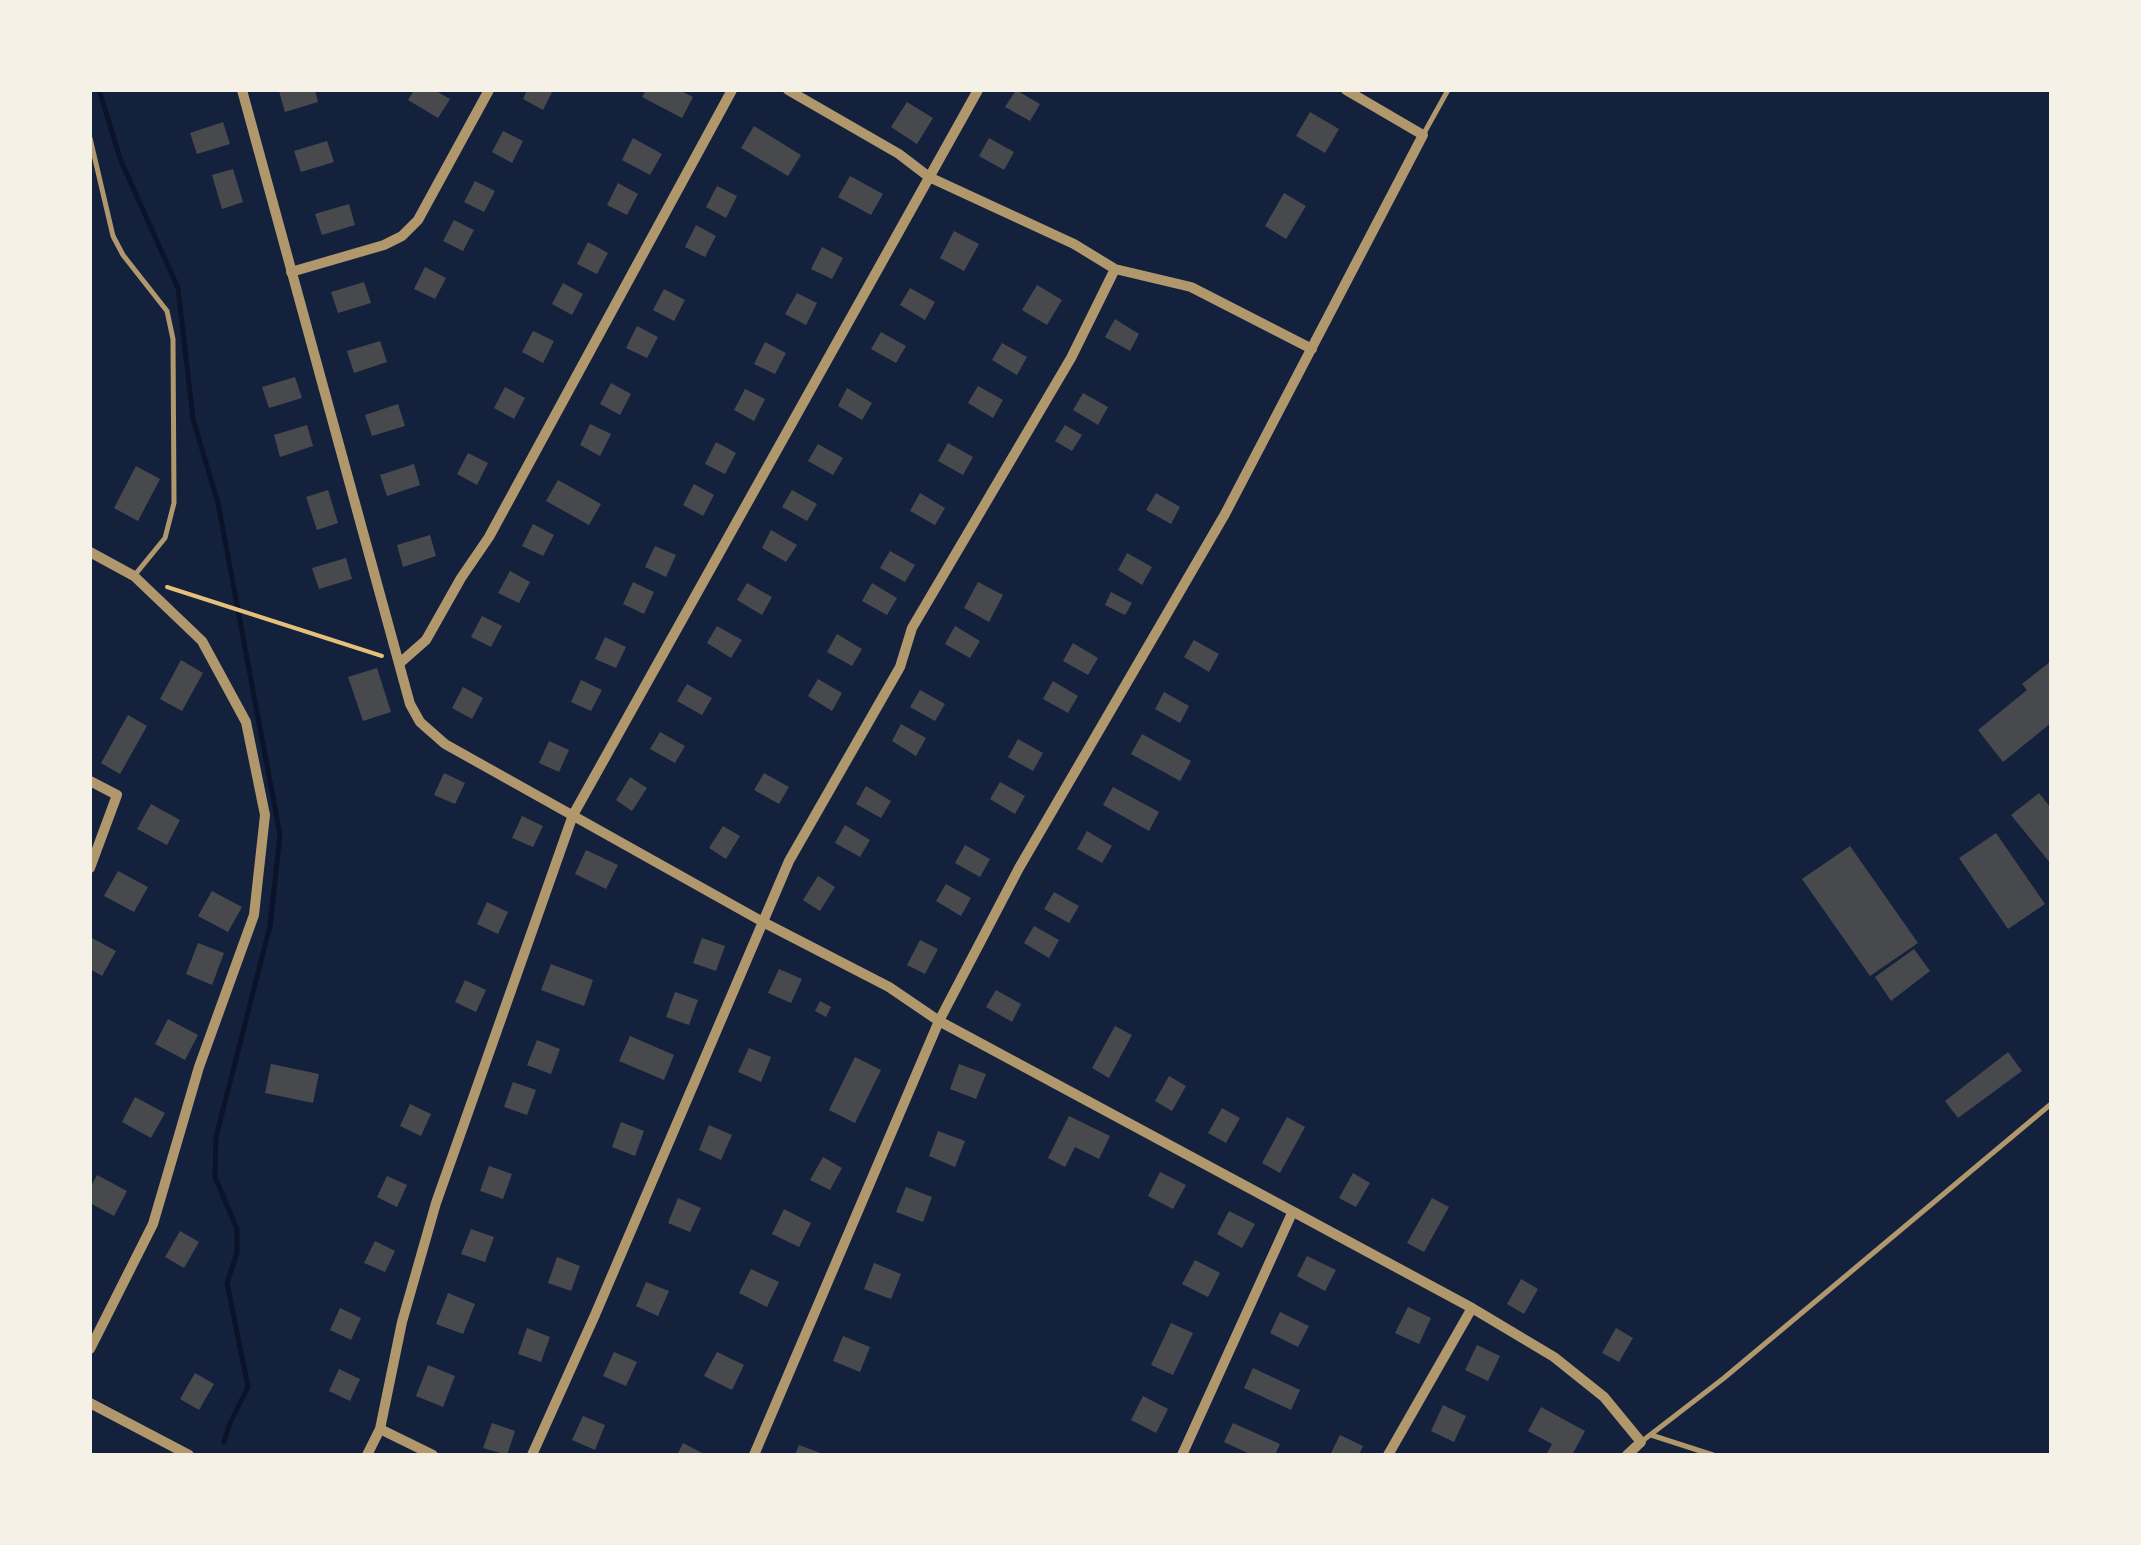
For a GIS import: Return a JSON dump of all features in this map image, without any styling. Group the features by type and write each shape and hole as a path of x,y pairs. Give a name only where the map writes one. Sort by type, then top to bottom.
{"street":[{"path":"242,90 410,704 420,722 445,744 763,922 889,986 939,1021 1472,1308 1554,1357 1604,1397 1646,1439 1626,1455"},
{"path":"291,272 384,245 402,236 418,220 489,90"},
{"path":"401,662 426,640 489,536 732,90"},
{"path":"788,90 900,154 930,178 1074,244 1114,268 1191,288 1312,348"},
{"path":"367,1455 380,1429 402,1322 436,1203 574,815 978,90"},
{"path":"754,1455 939,1021 1019,868 1226,514 1423,135 1346,90"},
{"path":"532,1455 596,1315 789,861 900,667 912,628 1071,358 1114,268"},
{"path":"90,552 134,576 202,641 246,722 265,815 254,915 199,1067 153,1224 90,1348"},
{"path":"90,781 117,795 90,868"},
{"path":"1182,1455 1292,1213"},
{"path":"1388,1455 1472,1308"},
{"path":"90,1404 189,1455"},
{"path":"380,1429 433,1455"}],"lane":[{"path":"1423,135 1448,90"},
{"path":"90,138 114,236 123,255 167,311 173,340 174,504 164,538 134,576"},
{"path":"1646,1439 2051,1104"},
{"path":"1646,1439 1713,1455"}],"path":[{"path":"134,576 401,662"}],"building":[{"path":"315,90 318,102 285,112 279,91"},
{"path":"414,90 434,90 450,99 438,118 408,100"},
{"path":"527,90 553,90 543,110 523,99"},
{"path":"646,90 679,90 693,97 682,118 642,97"},
{"path":"1016,90 1040,104 1030,121 1005,107"},
{"path":"907,102 933,118 917,144 891,127"},
{"path":"1310,112 1339,129 1325,153 1296,136"},
{"path":"223,122 230,144 197,154 190,133"},
{"path":"754,126 801,155 788,176 741,148"},
{"path":"503,131 523,141 512,163 492,152"},
{"path":"633,138 662,154 650,175 622,160"},
{"path":"989,138 1014,152 1004,170 979,156"},
{"path":"327,141 334,162 301,172 294,151"},
{"path":"233,169 243,202 222,209 212,175"},
{"path":"850,176 883,194 871,215 838,197"},
{"path":"475,181 495,191 484,212 464,202"},
{"path":"618,183 638,194 627,215 607,205"},
{"path":"717,186 737,196 726,218 706,207"},
{"path":"1284,193 1306,206 1286,239 1265,226"},
{"path":"349,204 355,225 322,235 315,214"},
{"path":"454,220 474,230 463,251 443,241"},
{"path":"696,225 716,236 705,257 685,247"},
{"path":"954,231 979,244 964,271 940,258"},
{"path":"588,242 608,253 597,274 577,264"},
{"path":"822,247 843,258 832,279 811,269"},
{"path":"425,267 446,278 435,299 414,289"},
{"path":"364,282 371,303 338,313 331,292"},
{"path":"563,283 583,294 572,315 552,304"},
{"path":"1037,285 1062,300 1047,325 1022,310"},
{"path":"910,288 935,302 925,320 900,305"},
{"path":"664,289 685,300 674,321 653,310"},
{"path":"797,293 817,303 806,325 785,314"},
{"path":"1115,319 1139,334 1130,351 1105,337"},
{"path":"637,326 658,337 647,358 626,348"},
{"path":"533,331 554,341 543,363 522,352"},
{"path":"881,332 906,346 896,363 871,349"},
{"path":"380,341 387,362 354,373 347,351"},
{"path":"765,342 786,353 775,374 754,364"},
{"path":"1002,343 1027,357 1017,375 992,360"},
{"path":"295,377 302,398 269,408 262,387"},
{"path":"611,383 631,394 620,415 600,404"},
{"path":"978,386 1003,400 993,418 968,403"},
{"path":"505,387 525,398 514,419 494,408"},
{"path":"847,388 872,403 862,420 838,406"},
{"path":"745,389 765,399 754,421 734,410"},
{"path":"1083,393 1108,407 1098,425 1073,410"},
{"path":"398,404 405,426 372,436 365,415"},
{"path":"590,424 611,434 600,456 580,445"},
{"path":"307,425 313,446 280,457 274,435"},
{"path":"1065,425 1082,435 1072,451 1055,441"},
{"path":"716,442 736,453 725,474 705,464"},
{"path":"948,443 973,457 963,475 938,461"},
{"path":"818,444 843,458 833,475 808,461"},
{"path":"468,453 488,463 477,485 457,474"},
{"path":"414,464 420,485 387,496 380,475"},
{"path":"136,466 160,479 138,521 114,508"},
{"path":"558,480 601,504 589,525 546,501"},
{"path":"694,484 714,495 703,516 683,505"},
{"path":"328,490 338,523 317,530 306,497"},
{"path":"792,490 817,504 807,521 782,507"},
{"path":"920,493 945,508 935,525 910,511"},
{"path":"1156,493 1180,507 1171,524 1146,510"},
{"path":"533,524 554,535 543,556 522,546"},
{"path":"771,530 797,545 786,562 762,548"},
{"path":"430,535 436,556 403,567 397,545"},
{"path":"655,546 676,555 666,577 645,567"},
{"path":"890,551 915,565 905,582 880,568"},
{"path":"1127,553 1152,567 1142,585 1118,570"},
{"path":"346,558 352,579 319,589 312,568"},
{"path":"510,571 530,582 519,603 498,593"},
{"path":"633,582 654,592 644,614 623,604"},
{"path":"978,582 1003,595 989,622 964,608"},
{"path":"747,583 772,597 762,615 737,600"},
{"path":"872,583 897,598 887,615 862,601"},
{"path":"1111,592 1132,603 1125,615 1105,605"},
{"path":"482,616 502,626 491,647 471,637"},
{"path":"717,626 742,640 731,658 707,643"},
{"path":"955,626 980,641 970,658 945,644"},
{"path":"837,634 862,649 852,666 827,652"},
{"path":"605,637 626,647 616,668 595,659"},
{"path":"1194,640 1219,654 1209,672 1184,657"},
{"path":"1073,643 1098,658 1088,675 1063,661"},
{"path":"181,660 203,673 182,711 160,699"},
{"path":"2051,661 2051,723 2003,762 1978,730 2027,690 2022,684"},
{"path":"377,668 391,712 363,721 348,677"},
{"path":"818,679 842,693 832,711 808,696"},
{"path":"581,680 602,690 591,711 571,702"},
{"path":"1053,681 1078,696 1068,713 1043,699"},
{"path":"687,684 712,698 702,715 677,701"},
{"path":"463,687 483,698 472,719 452,708"},
{"path":"920,690 945,704 935,721 910,707"},
{"path":"1164,692 1189,706 1180,723 1155,709"},
{"path":"128,715 147,726 120,774 101,763"},
{"path":"901,724 926,738 916,756 892,741"},
{"path":"660,732 685,746 675,763 650,749"},
{"path":"1142,734 1191,761 1180,781 1131,754"},
{"path":"1018,739 1043,753 1033,771 1008,757"},
{"path":"549,741 569,750 559,772 539,763"},
{"path":"444,773 465,783 455,804 434,795"},
{"path":"764,773 789,787 779,804 754,790"},
{"path":"630,777 647,788 632,811 616,800"},
{"path":"1000,782 1025,796 1015,814 990,799"},
{"path":"866,786 891,801 881,818 856,804"},
{"path":"1113,787 1159,812 1149,831 1103,805"},
{"path":"2039,793 2051,808 2051,864 2011,815"},
{"path":"151,804 180,820 167,845 137,829"},
{"path":"522,816 543,826 533,847 512,838"},
{"path":"845,825 870,840 860,857 835,843"},
{"path":"723,826 740,836 726,859 709,848"},
{"path":"1087,831 1112,846 1102,863 1077,849"},
{"path":"1996,833 2045,904 2008,929 1959,858"},
{"path":"965,845 990,859 980,877 955,863"},
{"path":"1850,846 1918,943 1870,976 1802,879"},
{"path":"586,850 618,865 606,889 575,874"},
{"path":"118,871 148,887 134,912 104,896"},
{"path":"818,876 835,887 820,911 803,900"},
{"path":"946,884 971,898 961,916 936,901"},
{"path":"212,891 242,907 228,932 198,916"},
{"path":"1054,892 1079,906 1069,923 1044,909"},
{"path":"487,902 508,912 498,934 477,924"},
{"path":"1034,926 1059,940 1049,958 1024,943"},
{"path":"90,937 116,951 102,976 90,969"},
{"path":"702,938 725,946 716,971 693,963"},
{"path":"920,940 938,949 925,974 907,965"},
{"path":"198,943 224,953 212,985 186,974"},
{"path":"1914,949 1930,971 1891,1001 1875,977"},
{"path":"551,964 593,980 584,1006 541,990"},
{"path":"779,969 802,979 791,1003 768,993"},
{"path":"465,980 486,990 476,1012 455,1002"},
{"path":"996,990 1021,1004 1012,1022 986,1007"},
{"path":"675,992 698,1000 689,1025 666,1017"},
{"path":"820,1001 831,1007 826,1017 815,1011"},
{"path":"168,1019 198,1035 185,1060 155,1044"},
{"path":"1115,1026 1132,1035 1109,1078 1092,1068"},
{"path":"630,1036 674,1055 664,1080 619,1061"},
{"path":"537,1040 560,1049 551,1074 527,1065"},
{"path":"749,1048 771,1057 761,1082 738,1072"},
{"path":"2008,1052 2022,1071 1958,1118 1945,1101"},
{"path":"855,1057 881,1070 855,1123 829,1110"},
{"path":"271,1064 319,1074 313,1103 265,1093"},
{"path":"959,1064 986,1074 976,1099 950,1089"},
{"path":"1169,1076 1186,1086 1172,1111 1155,1101"},
{"path":"513,1082 536,1090 527,1115 504,1107"},
{"path":"135,1097 165,1113 151,1138 122,1122"},
{"path":"410,1104 431,1114 421,1136 400,1126"},
{"path":"1222,1108 1240,1118 1226,1143 1208,1133"},
{"path":"1069,1116 1110,1136 1099,1159 1075,1147 1065,1167 1048,1158"},
{"path":"1287,1117 1305,1127 1280,1173 1262,1163"},
{"path":"621,1122 644,1131 635,1156 612,1147"},
{"path":"709,1125 732,1135 721,1160 699,1150"},
{"path":"938,1131 965,1141 955,1167 929,1156"},
{"path":"823,1157 842,1168 830,1190 810,1180"},
{"path":"489,1166 512,1174 503,1199 480,1191"},
{"path":"1160,1172 1186,1185 1173,1209 1148,1196"},
{"path":"1353,1173 1370,1183 1356,1207 1339,1198"},
{"path":"97,1175 127,1191 114,1216 90,1203 90,1188"},
{"path":"387,1176 407,1185 397,1207 377,1197"},
{"path":"906,1187 932,1197 923,1222 896,1212"},
{"path":"678,1198 701,1208 690,1232 668,1223"},
{"path":"1432,1198 1449,1207 1424,1252 1407,1243"},
{"path":"784,1209 811,1223 799,1247 772,1234"},
{"path":"1229,1211 1255,1224 1242,1248 1217,1234"},
{"path":"471,1229 494,1237 485,1262 461,1254"},
{"path":"180,1231 199,1242 184,1268 165,1257"},
{"path":"375,1241 395,1251 385,1272 364,1263"},
{"path":"1307,1256 1336,1270 1325,1291 1297,1276"},
{"path":"557,1257 580,1266 571,1291 548,1283"},
{"path":"1195,1260 1220,1273 1208,1297 1182,1284"},
{"path":"874,1263 901,1274 891,1299 864,1289"},
{"path":"751,1269 779,1282 767,1307 739,1293"},
{"path":"1521,1279 1538,1289 1524,1314 1507,1304"},
{"path":"646,1282 669,1291 658,1316 636,1306"},
{"path":"448,1293 475,1304 463,1334 436,1324"},
{"path":"1408,1307 1431,1318 1419,1344 1395,1333"},
{"path":"340,1308 361,1318 351,1340 330,1330"},
{"path":"1280,1312 1309,1326 1298,1347 1270,1333"},
{"path":"1171,1323 1193,1333 1173,1375 1151,1365"},
{"path":"527,1328 550,1337 541,1362 518,1354"},
{"path":"1616,1328 1633,1338 1619,1362 1602,1353"},
{"path":"843,1336 870,1347 860,1372 833,1361"},
{"path":"1477,1345 1500,1356 1488,1381 1465,1370"},
{"path":"614,1352 637,1362 626,1386 603,1376"},
{"path":"717,1352 744,1365 732,1390 704,1376"},
{"path":"428,1365 455,1376 443,1407 416,1396"},
{"path":"1253,1368 1300,1390 1291,1410 1244,1388"},
{"path":"339,1369 360,1379 350,1401 329,1391"},
{"path":"195,1373 214,1384 199,1410 180,1399"},
{"path":"1143,1396 1168,1409 1156,1433 1131,1420"},
{"path":"1443,1405 1466,1416 1454,1442 1431,1431"},
{"path":"1541,1407 1585,1431 1572,1455 1546,1455 1552,1444 1528,1431"},
{"path":"583,1416 605,1425 595,1450 572,1440"},
{"path":"492,1423 515,1431 507,1455 483,1448"},
{"path":"1233,1423 1280,1444 1275,1455 1252,1455 1224,1442"},
{"path":"1340,1435 1363,1446 1359,1455 1330,1455"},
{"path":"683,1443 706,1455 677,1455"},
{"path":"799,1445 826,1455 795,1455"}],"waterway":[{"path":"99,90 121,161 178,288 193,419 218,503 280,835 270,926 216,1137 215,1177 237,1229 237,1253 227,1283 248,1387 224,1442"}]}
